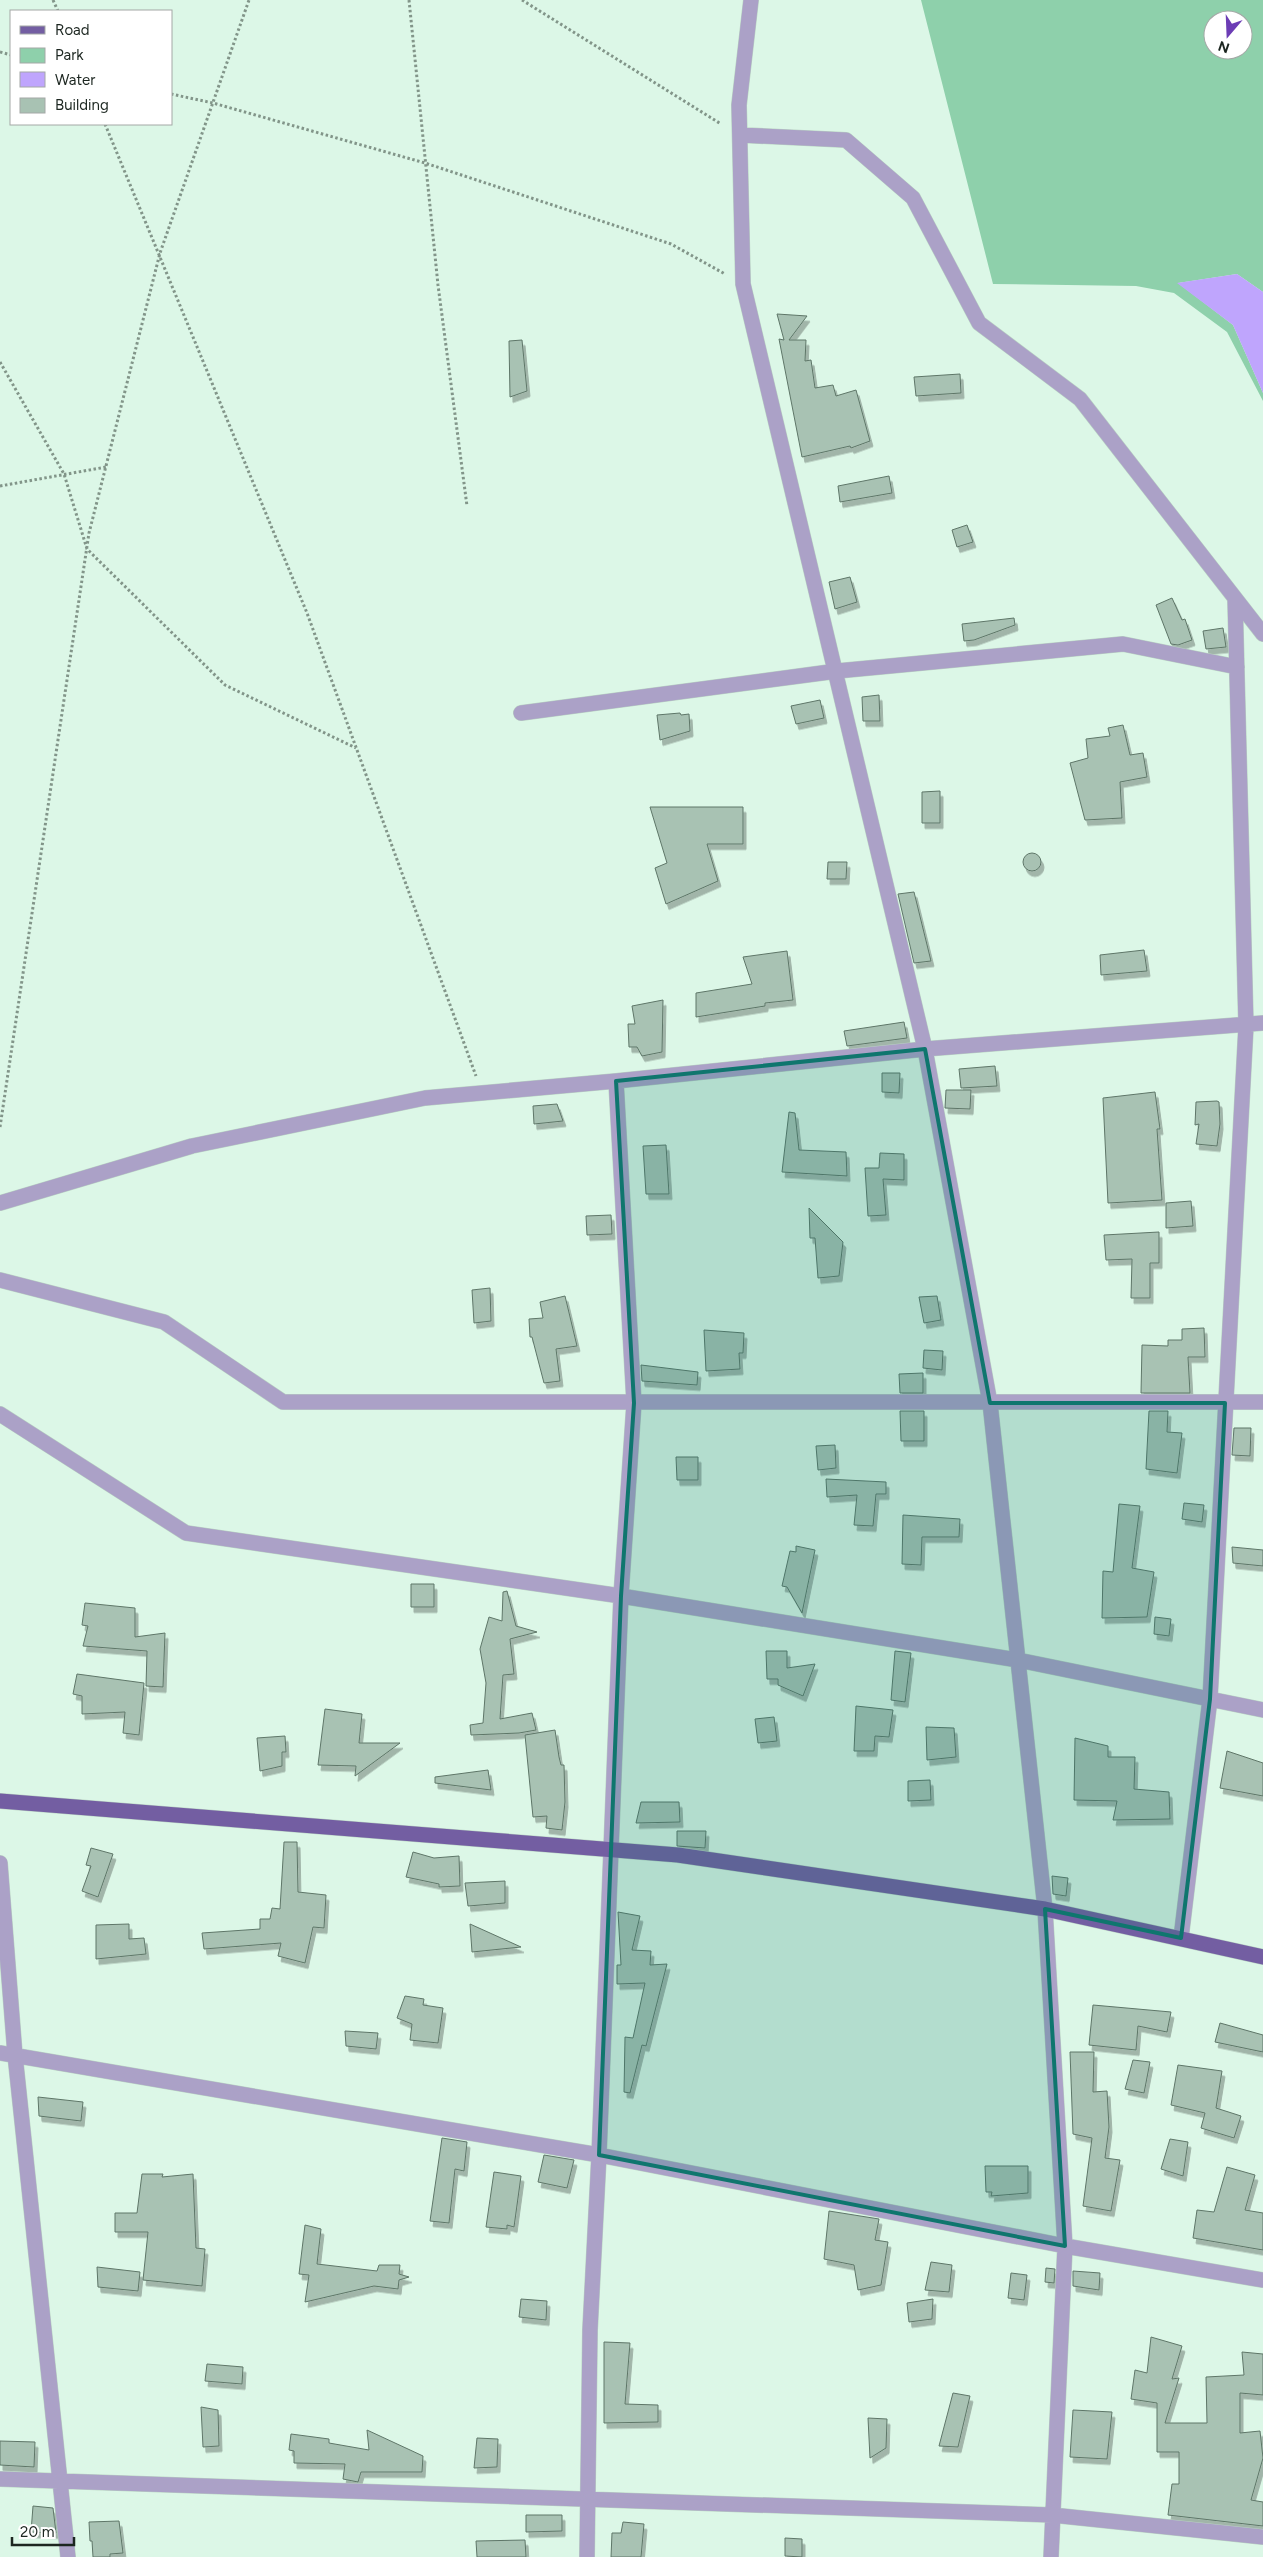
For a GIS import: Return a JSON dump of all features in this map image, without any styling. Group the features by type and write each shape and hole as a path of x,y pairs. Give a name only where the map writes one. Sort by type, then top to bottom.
{"main road":[{"path":"0,1801 678,1855 1045,1909 1263,1957"}],"street":[{"path":"751,0 739,105 743,284 837,671 925,1049 990,1403 1045,1909 1066,2246 1051,2557"},
{"path":"740,135 846,140 913,198 979,323 1080,399 1263,634"},
{"path":"1181,1938 1210,1699 1246,1026 1235,598"},
{"path":"521,714 837,671 1123,644 1237,666"},
{"path":"0,1203 192,1146 424,1098 616,1081 925,1049 1246,1026 1263,1023"},
{"path":"587,2557 590,2330 600,2155 621,1596 634,1403 616,1081"},
{"path":"0,1280 164,1322 283,1402 1263,1402"},
{"path":"0,1414 186,1533 621,1596 1018,1660 1263,1710"},
{"path":"0,1863 7,2054 61,2482 68,2557"},
{"path":"7,2054 600,2155 1066,2246 1263,2280"},
{"path":"0,2479 1052,2515 1263,2537"}],"path":[{"path":"0,1127 87,549 160,253 249,0"},
{"path":"409,0 425,163 467,506"},
{"path":"522,0 740,135"},
{"path":"172,94 213,103 425,163 671,244 743,284"},
{"path":"105,125 160,253 307,613 482,1093"},
{"path":"0,362 64,474 87,549 225,685 356,748"},
{"path":"0,486 106,467"}],"highlighted area":[{"path":"925,1049 990,1403 1225,1403 1210,1699 1181,1938 1045,1909 1065,2246 599,2155 621,1596 634,1403 616,1081"}],"green space":[{"path":"921,0 1263,0 1263,292 1237,274 1178,283 1233,325 1263,393 1263,401 1227,332 1174,293 1136,286 993,284"}],"water":[{"path":"1237,274 1263,292 1263,393 1233,325 1177,283"}],"building":[{"path":"777,314 807,316 789,340 806,340 805,361 811,360 815,388 833,385 836,396 856,390 870,441 851,448 850,446 802,457 779,339 784,340"},
{"path":"522,340 527,391 510,397 509,341"},
{"path":"960,374 961,393 916,396 914,377"},
{"path":"889,476 892,493 840,502 838,486"},
{"path":"967,525 973,542 957,547 952,530"},
{"path":"850,577 857,602 835,609 829,582"},
{"path":"1172,598 1182,620 1185,619 1192,640 1178,645 1171,644 1156,605"},
{"path":"1014,618 1015,625 974,640 964,641 962,624"},
{"path":"1223,628 1226,647 1206,649 1203,631"},
{"path":"879,695 880,721 863,721 862,697"},
{"path":"820,700 824,718 796,724 791,706"},
{"path":"680,713 681,715 689,714 690,731 660,740 657,715"},
{"path":"1123,725 1130,755 1143,753 1147,777 1120,782 1122,818 1085,820 1070,763 1088,758 1086,739 1110,736 1108,728"},
{"path":"940,791 940,823 922,823 922,792"},
{"path":"650,807 743,807 743,844 707,844 718,881 666,904 655,868 667,863"},
{"path":"1032,853 1038,856 1041,862 1038,868 1032,871 1026,868 1023,862 1026,856"},
{"path":"828,862 847,862 846,879 827,879"},
{"path":"914,892 931,961 914,963 898,894"},
{"path":"1144,950 1147,971 1101,975 1100,955"},
{"path":"787,951 793,1000 765,1003 765,1006 696,1017 696,993 752,984 743,957"},
{"path":"663,1000 662,1052 642,1056 637,1047 629,1047 628,1024 635,1024 632,1006"},
{"path":"904,1022 907,1038 847,1046 844,1031"},
{"path":"995,1066 997,1086 961,1088 959,1069"},
{"path":"882,1073 900,1073 899,1093 882,1092"},
{"path":"946,1090 971,1090 970,1109 945,1108"},
{"path":"1155,1092 1160,1129 1157,1129 1162,1200 1108,1203 1103,1098"},
{"path":"1196,1102 1219,1102 1220,1124 1217,1146 1196,1144 1199,1124 1195,1125"},
{"path":"557,1104 563,1121 534,1124 533,1106"},
{"path":"789,1112 795,1113 799,1150 846,1152 847,1176 782,1172"},
{"path":"666,1145 669,1194 646,1194 643,1146"},
{"path":"880,1153 904,1154 904,1180 883,1179 886,1215 868,1216 865,1168 879,1168"},
{"path":"1191,1201 1193,1226 1166,1228 1166,1203"},
{"path":"809,1208 843,1242 839,1276 818,1278 815,1238 810,1238"},
{"path":"611,1215 612,1234 587,1235 586,1216"},
{"path":"1159,1232 1159,1263 1150,1263 1150,1298 1131,1298 1132,1259 1106,1260 1104,1235"},
{"path":"490,1288 491,1321 474,1323 472,1290"},
{"path":"565,1296 577,1346 556,1349 560,1381 544,1383 532,1337 530,1337 529,1319 543,1318 540,1302"},
{"path":"937,1296 941,1320 924,1323 919,1297"},
{"path":"1204,1328 1205,1357 1188,1357 1190,1393 1141,1393 1142,1345 1168,1346 1168,1340 1182,1340 1182,1329"},
{"path":"704,1330 744,1333 743,1353 739,1353 740,1369 706,1371"},
{"path":"924,1350 943,1351 942,1370 923,1368"},
{"path":"641,1365 698,1372 697,1385 642,1381"},
{"path":"923,1373 923,1393 900,1393 899,1374"},
{"path":"900,1411 924,1411 924,1441 901,1441"},
{"path":"1149,1411 1168,1411 1167,1432 1182,1433 1177,1473 1146,1469"},
{"path":"1234,1428 1251,1428 1250,1456 1232,1455"},
{"path":"835,1445 836,1468 818,1470 816,1446"},
{"path":"676,1457 698,1457 698,1480 677,1480"},
{"path":"826,1479 886,1482 886,1494 876,1494 873,1526 854,1525 857,1495 827,1497"},
{"path":"1184,1503 1204,1505 1202,1522 1182,1519"},
{"path":"1119,1504 1140,1506 1132,1568 1154,1572 1147,1617 1102,1618 1103,1571 1113,1572"},
{"path":"903,1515 960,1519 959,1537 922,1537 921,1565 902,1564"},
{"path":"796,1546 815,1550 802,1613 787,1587 782,1586 790,1551 796,1552"},
{"path":"1232,1547 1263,1550 1263,1566 1233,1563"},
{"path":"411,1584 434,1584 434,1607 411,1607"},
{"path":"507,1591 516,1626 537,1632 510,1639 514,1674 503,1675 500,1719 532,1713 536,1730 519,1733 471,1735 470,1725 483,1723 486,1683 480,1649 489,1617 502,1621 503,1592"},
{"path":"85,1603 135,1608 135,1637 165,1633 163,1687 146,1686 147,1651 83,1646 88,1626 82,1625"},
{"path":"1155,1617 1171,1619 1169,1636 1154,1634"},
{"path":"766,1651 787,1651 787,1668 815,1664 803,1696 778,1685 778,1679 767,1679"},
{"path":"895,1651 911,1653 905,1702 891,1700"},
{"path":"77,1674 144,1683 139,1735 123,1733 125,1712 82,1714 82,1696 73,1694"},
{"path":"856,1706 893,1710 889,1737 875,1736 874,1751 854,1751"},
{"path":"325,1709 362,1714 359,1743 400,1743 355,1776 356,1766 318,1765"},
{"path":"774,1717 777,1741 758,1743 755,1719"},
{"path":"926,1727 954,1728 956,1757 927,1760"},
{"path":"555,1730 561,1765 564,1765 565,1802 562,1830 546,1828 547,1816 533,1817 525,1735"},
{"path":"285,1736 286,1752 282,1752 282,1766 260,1771 257,1738"},
{"path":"1075,1738 1108,1746 1108,1757 1135,1757 1134,1789 1169,1792 1170,1819 1113,1820 1117,1801 1074,1800"},
{"path":"1227,1751 1263,1763 1263,1796 1220,1788"},
{"path":"488,1770 491,1790 435,1783 435,1777"},
{"path":"930,1780 931,1800 908,1801 908,1781"},
{"path":"641,1802 679,1802 680,1822 636,1823"},
{"path":"677,1831 706,1831 705,1848 677,1846"},
{"path":"284,1842 297,1842 298,1892 326,1895 324,1928 313,1927 305,1963 278,1956 281,1943 204,1949 202,1933 260,1929 260,1919 270,1919 272,1908 280,1909"},
{"path":"91,1848 113,1854 98,1897 82,1891 91,1866 86,1865"},
{"path":"413,1852 434,1858 459,1856 460,1886 439,1887 439,1884 406,1877"},
{"path":"1052,1876 1068,1878 1066,1896 1053,1894"},
{"path":"505,1881 505,1903 468,1906 465,1883"},
{"path":"618,1912 640,1916 632,1950 651,1951 650,1965 667,1964 646,2046 642,2045 630,2093 624,2092 625,2037 633,2038 645,1983 617,1984 617,1965 621,1965"},
{"path":"129,1924 129,1939 144,1938 146,1954 96,1959 96,1925"},
{"path":"470,1924 521,1947 472,1952"},
{"path":"405,1996 424,1999 423,2005 443,2008 438,2043 410,2040 412,2024 397,2018"},
{"path":"1093,2005 1171,2012 1167,2032 1138,2026 1136,2050 1089,2045"},
{"path":"1220,2023 1263,2035 1263,2052 1215,2042"},
{"path":"345,2031 378,2033 376,2049 346,2046"},
{"path":"1070,2052 1094,2052 1093,2092 1107,2091 1109,2127 1105,2158 1120,2160 1111,2211 1083,2206 1092,2138 1073,2134"},
{"path":"1133,2060 1150,2062 1144,2093 1125,2089"},
{"path":"1178,2065 1222,2071 1216,2108 1241,2116 1234,2138 1201,2128 1205,2113 1171,2105"},
{"path":"38,2097 83,2102 81,2121 39,2116"},
{"path":"442,2138 467,2142 464,2171 455,2169 449,2223 430,2221"},
{"path":"1170,2139 1188,2142 1183,2176 1161,2169"},
{"path":"544,2155 574,2160 567,2188 538,2182"},
{"path":"985,2166 1028,2166 1028,2193 991,2196 992,2192 986,2192"},
{"path":"1227,2167 1255,2175 1245,2210 1263,2213 1263,2250 1193,2238 1197,2210 1214,2212"},
{"path":"494,2172 521,2176 514,2227 507,2225 507,2229 486,2227"},
{"path":"142,2174 163,2174 162,2177 193,2174 196,2248 205,2249 202,2286 143,2280 148,2232 115,2232 115,2213 137,2213"},
{"path":"829,2211 879,2219 875,2240 888,2242 881,2285 858,2290 854,2265 824,2259"},
{"path":"305,2225 321,2229 317,2264 377,2271 379,2265 400,2265 399,2274 409,2277 399,2280 398,2289 374,2286 305,2302 309,2275 299,2274"},
{"path":"931,2262 952,2265 949,2292 925,2290"},
{"path":"97,2267 140,2272 138,2291 98,2287"},
{"path":"1046,2268 1055,2269 1054,2283 1045,2282"},
{"path":"1073,2271 1100,2273 1099,2290 1073,2286"},
{"path":"1011,2273 1027,2275 1024,2300 1008,2298"},
{"path":"521,2299 547,2301 546,2320 519,2317"},
{"path":"933,2299 932,2319 909,2322 907,2303"},
{"path":"1151,2337 1182,2346 1172,2379 1179,2378 1165,2423 1207,2423 1206,2377 1244,2375 1242,2352 1263,2354 1263,2395 1240,2393 1240,2433 1260,2431 1263,2458 1251,2500 1263,2502 1263,2526 1168,2515 1172,2484 1179,2484 1179,2452 1157,2452 1157,2403 1131,2399 1135,2370 1147,2373"},
{"path":"604,2342 630,2343 625,2404 658,2405 658,2422 604,2423"},
{"path":"207,2364 243,2367 242,2384 205,2381"},
{"path":"953,2393 970,2396 958,2447 939,2446"},
{"path":"201,2407 218,2410 219,2446 203,2447"},
{"path":"1073,2410 1112,2412 1107,2459 1070,2457"},
{"path":"868,2418 887,2419 886,2448 870,2458"},
{"path":"367,2430 423,2456 422,2472 361,2472 358,2482 343,2479 345,2464 294,2463 294,2451 289,2450 291,2434 329,2439 329,2443 369,2450"},
{"path":"477,2438 498,2439 497,2467 474,2468"},
{"path":"0,2441 35,2442 34,2467 0,2465"},
{"path":"33,2506 53,2508 56,2533 31,2532"},
{"path":"526,2515 562,2515 562,2531 526,2532"},
{"path":"119,2521 123,2553 110,2554 110,2557 93,2557 89,2522"},
{"path":"623,2522 644,2524 641,2557 611,2557 612,2533 621,2533"},
{"path":"785,2538 802,2539 802,2557 785,2556"},
{"path":"525,2540 526,2557 477,2557 476,2541"}]}
